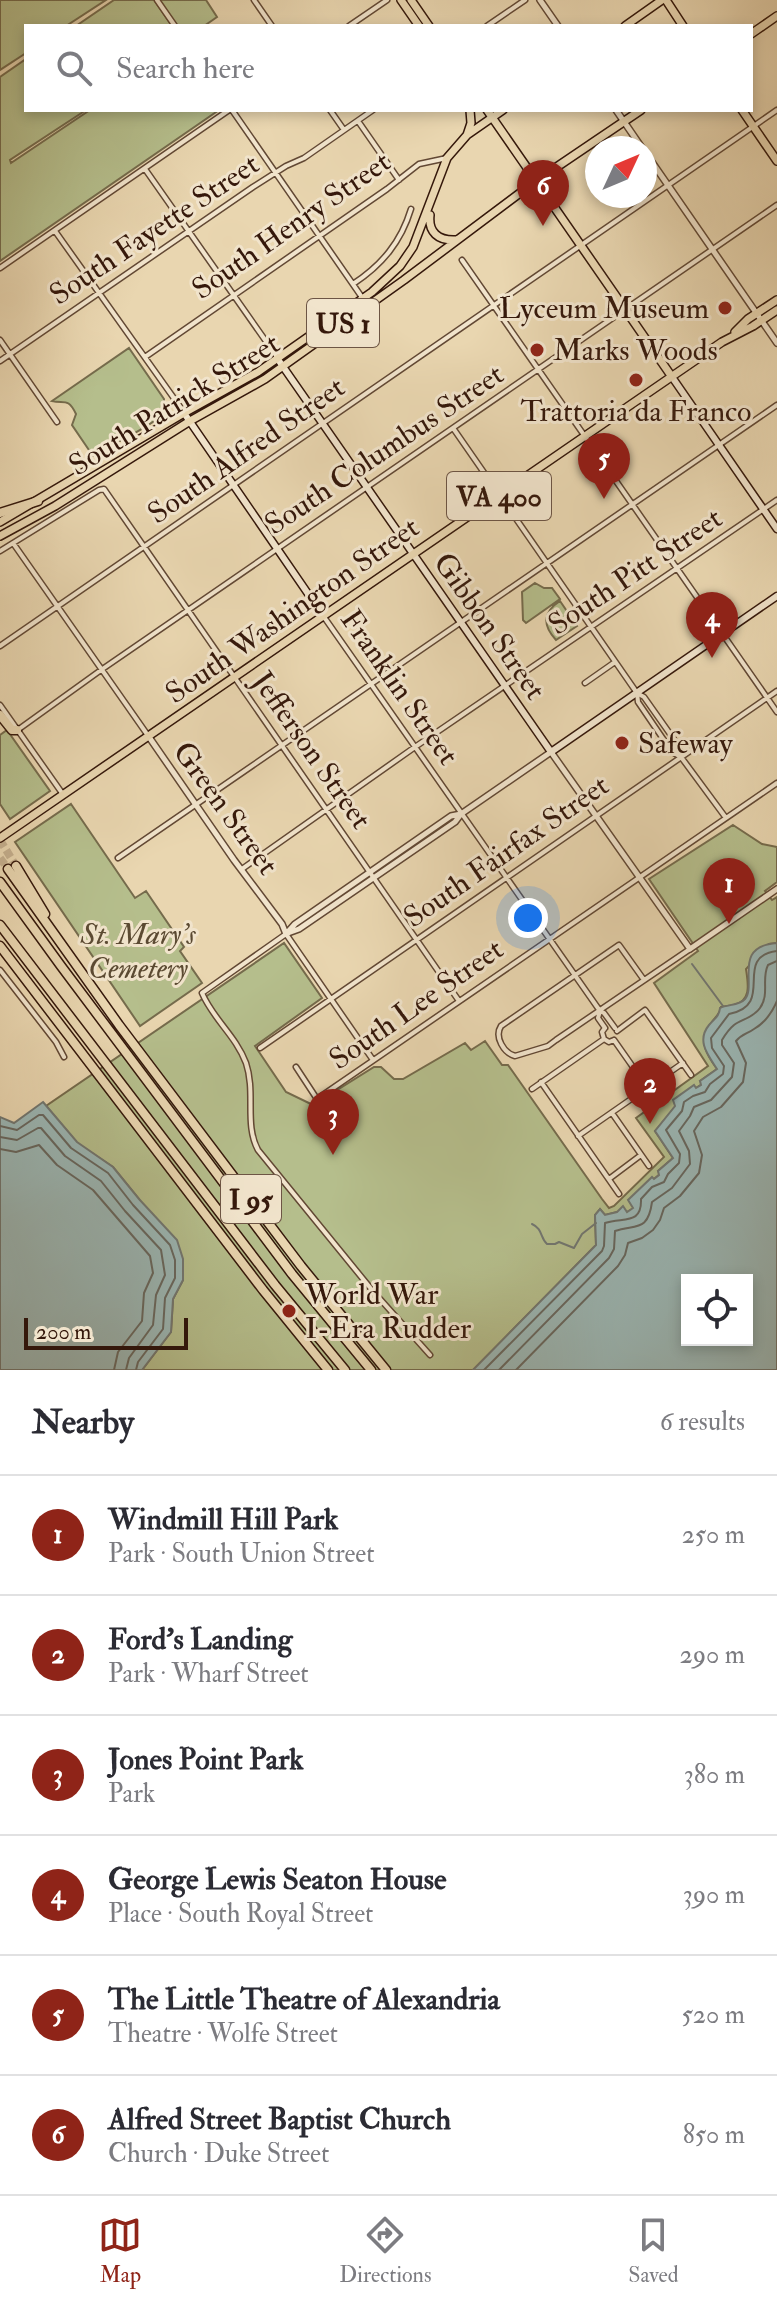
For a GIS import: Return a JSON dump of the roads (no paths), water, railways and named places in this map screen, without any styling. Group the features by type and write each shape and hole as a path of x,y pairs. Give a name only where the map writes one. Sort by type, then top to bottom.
{"highway":[{"path":"0,513 38,501"},
{"path":"0,715 12,730 17,730"},
{"name":"I 95","path":"12,868 119,1025 330,1303 386,1370"},
{"name":"I 95","path":"0,882 292,1274 371,1370"},
{"name":"I 95","path":"0,925 284,1296 345,1370"},
{"name":"I 95","path":"0,946 328,1370"}],"main road":[{"path":"401,0 418,24"},
{"path":"411,0 428,24"},
{"path":"628,24 664,0 682,24"},
{"path":"753,33 777,16"},
{"path":"467,135 470,112"},
{"name":"South Patrick Street","path":"0,536 55,506 190,421 248,390 368,306 536,181 638,112"},
{"path":"743,112 777,161"},
{"path":"490,114 777,529"},
{"name":"South Henry Street","path":"447,158 490,114"},
{"name":"South Patrick Street","path":"0,522 244,380 390,277 419,236 447,158"},
{"path":"430,200 432,232 445,240 458,240"},
{"name":"South Washington Street","path":"0,838 729,338 777,300"},
{"name":"South Washington Street","path":"759,317 777,310"},
{"name":"Gibbon Street","path":"277,358 551,752"},
{"name":"Franklin Street","path":"184,413 324,617"},
{"path":"551,752 777,596"}],"street":[{"path":"157,0 174,24"},
{"path":"254,0 271,24"},
{"path":"352,24 387,0"},
{"path":"490,24 525,0"},
{"path":"540,0 557,24"},
{"name":"South Alfred Street","path":"0,646 777,110"},
{"path":"0,268 227,112"},
{"path":"231,112 368,306"},
{"path":"331,112 344,130"},
{"name":"South Fayette Street","path":"0,361 275,172 304,158 370,112"},
{"path":"617,112 634,136"},
{"path":"358,121 399,180"},
{"name":"South Henry Street","path":"145,357 419,164 447,158"},
{"name":"Gibbon Street","path":"145,169 277,358"},
{"path":"657,170 777,343"},
{"name":"South Columbus Street","path":"17,730 777,205"},
{"path":"353,284 377,267 392,249 411,209"},
{"name":"Franklin Street","path":"55,231 184,413"},
{"path":"462,260 777,712"},
{"path":"0,340 57,422"},
{"path":"118,858 777,405"},
{"path":"453,428 637,693 638,702 672,752 681,757 726,818"},
{"name":"Jefferson Street","path":"99,490 104,489 459,1001"},
{"name":"South Patrick Street","path":"0,551 99,490"},
{"name":"South Pitt Street","path":"242,869 777,500"},
{"name":"Green Street","path":"13,543 282,924 373,1060"},
{"name":"Franklin Street","path":"324,617 573,976 616,1030"},
{"path":"585,683 615,662"},
{"name":"South Fairfax Street","path":"260,1048 777,691"},
{"path":"0,705 63,795"},
{"path":"430,1355 372,1290 258,1150 251,1129 251,1088 246,1062 202,993 451,816 461,814 551,752"},
{"name":"Gibbon Street","path":"551,752 690,949"},
{"name":"South Lee Street","path":"296,1067 317,1099 777,783"},
{"path":"644,980 619,945 501,1026 499,1039 511,1056 548,1046 777,889"},
{"path":"0,970 56,1042 64,1057"},
{"path":"616,1030 645,1010 691,1075"},
{"name":"Franklin Street","path":"600,1011 598,1018 605,1028"},
{"path":"610,1026 616,1030 614,1040 609,1042 604,1039 602,1032 605,1028 610,1026"},
{"path":"532,1089 604,1039"},
{"path":"614,1040 647,1088"},
{"path":"578,1136 683,1063"},
{"path":"541,1082 619,1194"},
{"path":"612,1113 649,1166"},
{"path":"609,1179 641,1155"}],"water":[{"path":"777,943 777,1370 473,1370 596,1245 595,1215 600,1209 605,1215 617,1212 623,1206 627,1212 633,1208 628,1200 652,1177 654,1179 659,1175 658,1171 673,1158 655,1131 675,1106 673,1100 694,1085 696,1088 701,1085 700,1081 717,1069 703,1042 705,1031 720,1008 745,999 750,958 755,951"},
{"path":"43,1102 77,1142 113,1167 177,1240 183,1259 183,1280 173,1299 171,1332 142,1370 0,1370 0,1117 14,1123"}],"waterway":[{"path":"692,964 723,1006"},
{"path":"532,1224 547,1244 559,1242 574,1248 582,1234 596,1223"}],"tunnel":[{"path":"0,840 16,866"},
{"path":"0,858 8,869"}],"place":[{"name":"Alfred Street Baptist Church","path":"543,226"},
{"name":"Lyceum Museum","path":"725,308"},
{"name":"Marks Woods","path":"537,350"},
{"name":"Trattoria da Franco","path":"636,380"},
{"name":"The Little Theatre of Alexandria","path":"604,499"},
{"name":"George Lewis Seaton House","path":"712,658"},
{"name":"Safeway","path":"622,743"},
{"name":"Windmill Hill Park","path":"729,924"},
{"name":"Ford's Landing","path":"650,1124"},
{"name":"Jones Point Park","path":"333,1155"},
{"name":"World War I-Era Rudder","path":"289,1311"}],"park label":[{"name":"St. Mary's Cemetery","path":"138,951"}]}
